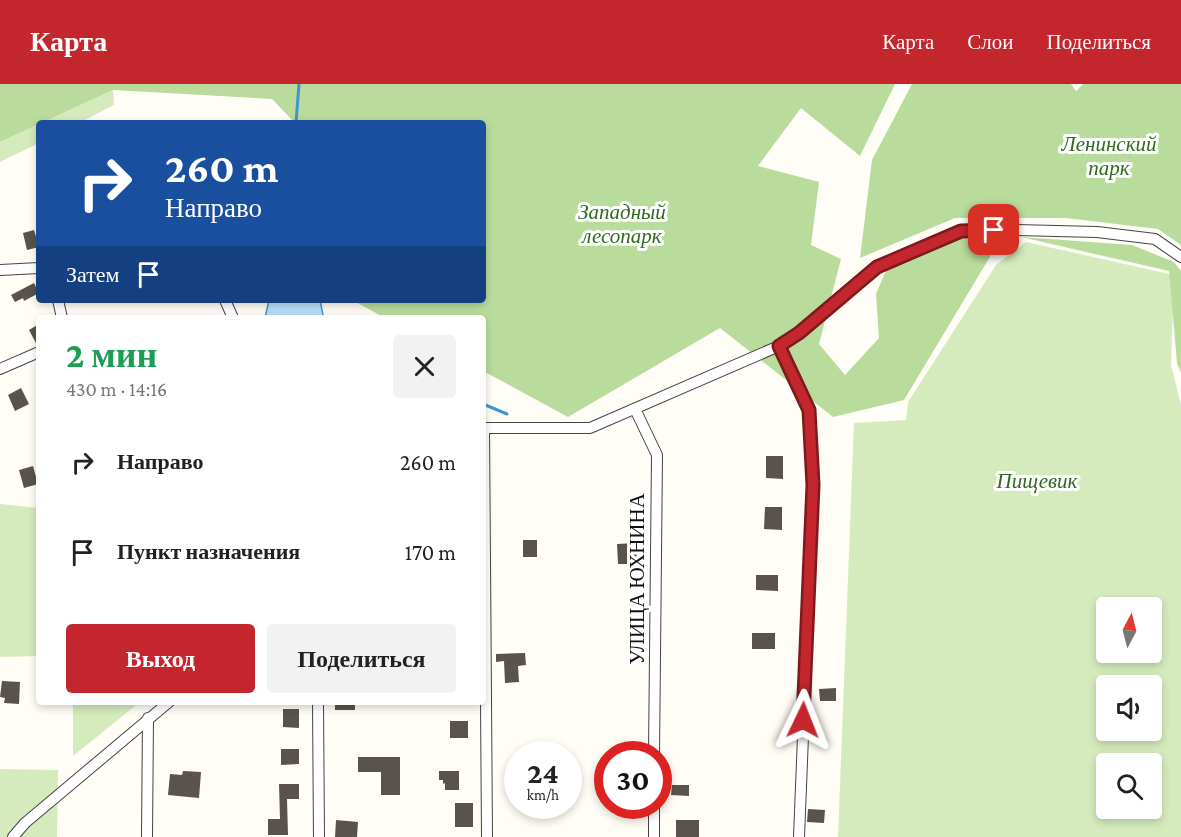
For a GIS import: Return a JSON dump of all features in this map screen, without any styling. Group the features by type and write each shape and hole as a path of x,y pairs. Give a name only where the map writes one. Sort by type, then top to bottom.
{"street":[{"path":"486,428 590,428 779,346 799,333 877,267 961,231 1086,232 1155,239 1181,257"},
{"path":"0,270 36,268"},
{"path":"779,346 809,410 813,485 799,837"},
{"path":"0,369 36,353"},
{"name":"УЛИЦА ЮХНИНА","path":"635,409 657,455 654,741"},
{"path":"13,837 25,823 165,705"},
{"path":"318,705 319,837"},
{"path":"486,705 487,837"},
{"path":"147,837 148,718"},
{"path":"654,819 654,837"},
{"path":"25,823 25,837"}],"green space":[{"name":"Западный лесопарк","path":"0,84 895,84 860,156 801,108 758,166 819,182 811,245 841,259 819,344 845,375 879,338 876,294 887,268 961,235 994,250 904,400 833,417 720,328 568,417 486,373 486,315 380,315 358,303 486,303 486,120 292,120 272,99 113,90 48,120 36,120 36,125 0,142"},
{"name":"Ленинский парк","path":"912,84 1071,84 1076,91 1083,84 1181,84 1181,245 1158,229 1066,218 955,218 860,258 872,160"},
{"path":"113,90 114,105 85,120 48,120"},
{"path":"36,125 36,144 0,162 0,142"},
{"path":"1021,237 1132,245 1174,262 1181,271 1181,373 1177,363 1169,271"},
{"name":"Пищевик","path":"1026,242 1174,275 1171,365 1181,405 1181,837 838,837 854,423 906,420 908,402 996,265"},
{"path":"0,504 36,508 36,656 0,657"},
{"path":"73,705 136,705 73,756"},
{"path":"0,769 58,770 57,837 0,837"}],"water":[{"path":"268,303 321,303 323,315 266,315"}],"building":[{"path":"34,230 36,248 27,250 23,233"},
{"path":"34,283 36,287 36,295 24,301 23,298 15,302 11,295"},
{"path":"36,326 36,343 29,330"},
{"path":"21,388 29,404 15,411 8,395"},
{"path":"766,456 783,456 783,479 766,478"},
{"path":"33,466 36,485 24,488 19,470"},
{"path":"765,507 782,507 782,530 764,529"},
{"path":"523,540 537,540 537,557 523,557"},
{"path":"636,543 637,564 618,564 617,544"},
{"path":"756,575 778,575 778,591 756,590"},
{"path":"752,633 775,633 775,649 752,649"},
{"path":"525,653 526,665 518,666 519,682 505,683 504,661 496,662 496,654"},
{"path":"2,681 20,682 19,704 4,703 5,698 0,697"},
{"path":"836,688 836,701 820,701 819,689"},
{"path":"335,705 355,705 355,710 335,710"},
{"path":"283,709 299,709 299,728 283,727"},
{"path":"450,721 468,721 468,738 450,738"},
{"path":"281,749 299,749 299,764 281,765"},
{"path":"358,757 400,757 400,795 381,795 381,772 358,772"},
{"path":"183,771 201,772 199,798 168,795 170,774 182,775"},
{"path":"439,771 459,771 459,790 445,790 445,783 439,780"},
{"path":"279,784 299,784 299,799 287,799 288,835 268,835 268,819 280,819"},
{"path":"672,785 689,785 689,796 672,795"},
{"path":"455,803 473,803 473,827 455,827"},
{"path":"808,809 825,810 824,823 807,822"},
{"path":"336,820 358,822 357,837 335,837"},
{"path":"676,820 699,820 699,837 676,837"}],"waterway":[{"path":"296,120 299,84"},
{"path":"486,405 507,414"}],"route":[{"path":"803,720 813,485 809,410 779,346 799,333 877,267 961,231 994,230"}]}
